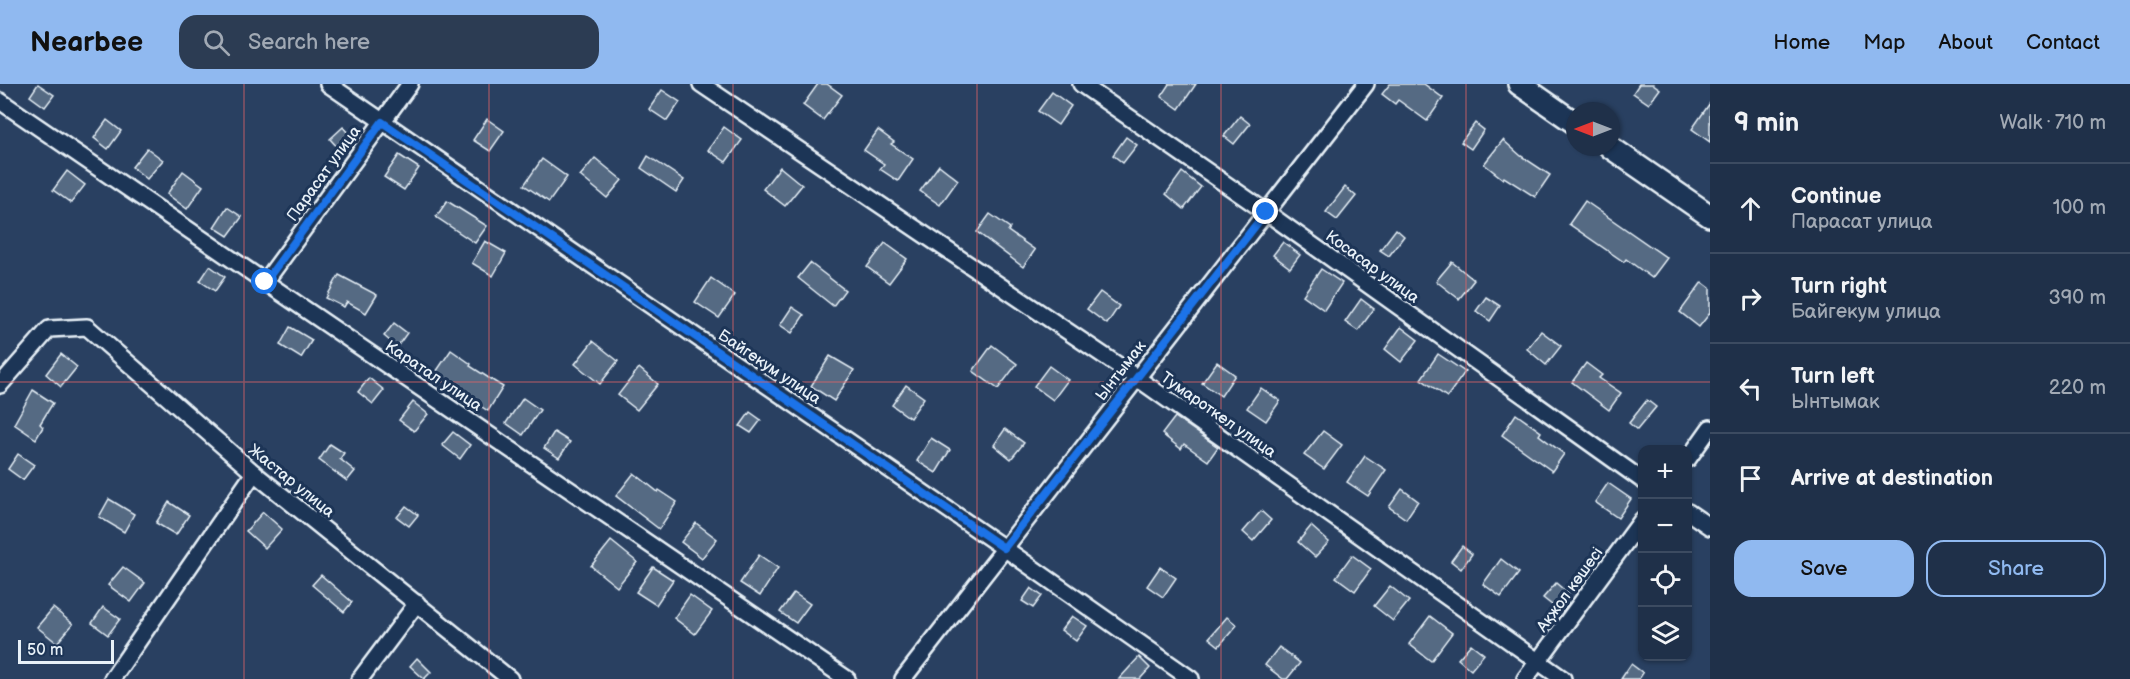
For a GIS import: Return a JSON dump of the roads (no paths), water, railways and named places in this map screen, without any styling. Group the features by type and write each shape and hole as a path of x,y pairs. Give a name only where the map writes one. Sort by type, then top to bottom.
{"main road":[{"path":"1519,84 1566,117"},
{"path":"1620,154 1710,216"}],"street":[{"name":"Байгекум улица","path":"328,84 1191,679"},
{"name":"Парасат улица","path":"265,282 410,84"},
{"name":"Тумароткел улица","path":"701,84 1137,378 1563,679"},
{"name":"Косасар улица","path":"1081,84 1266,212 1638,477"},
{"name":"Ынтымак","path":"903,679 1366,84"},
{"name":"Каратал улица","path":"0,101 848,679"},
{"name":"Жастар улица","path":"0,383 49,329 87,327 254,473 510,679"},
{"path":"1692,453 1710,428"},
{"path":"112,679 254,473"},
{"path":"1692,515 1710,527"},
{"name":"Ақжол көшесі","path":"1526,679 1638,525"},
{"path":"360,679 417,603"}]}
